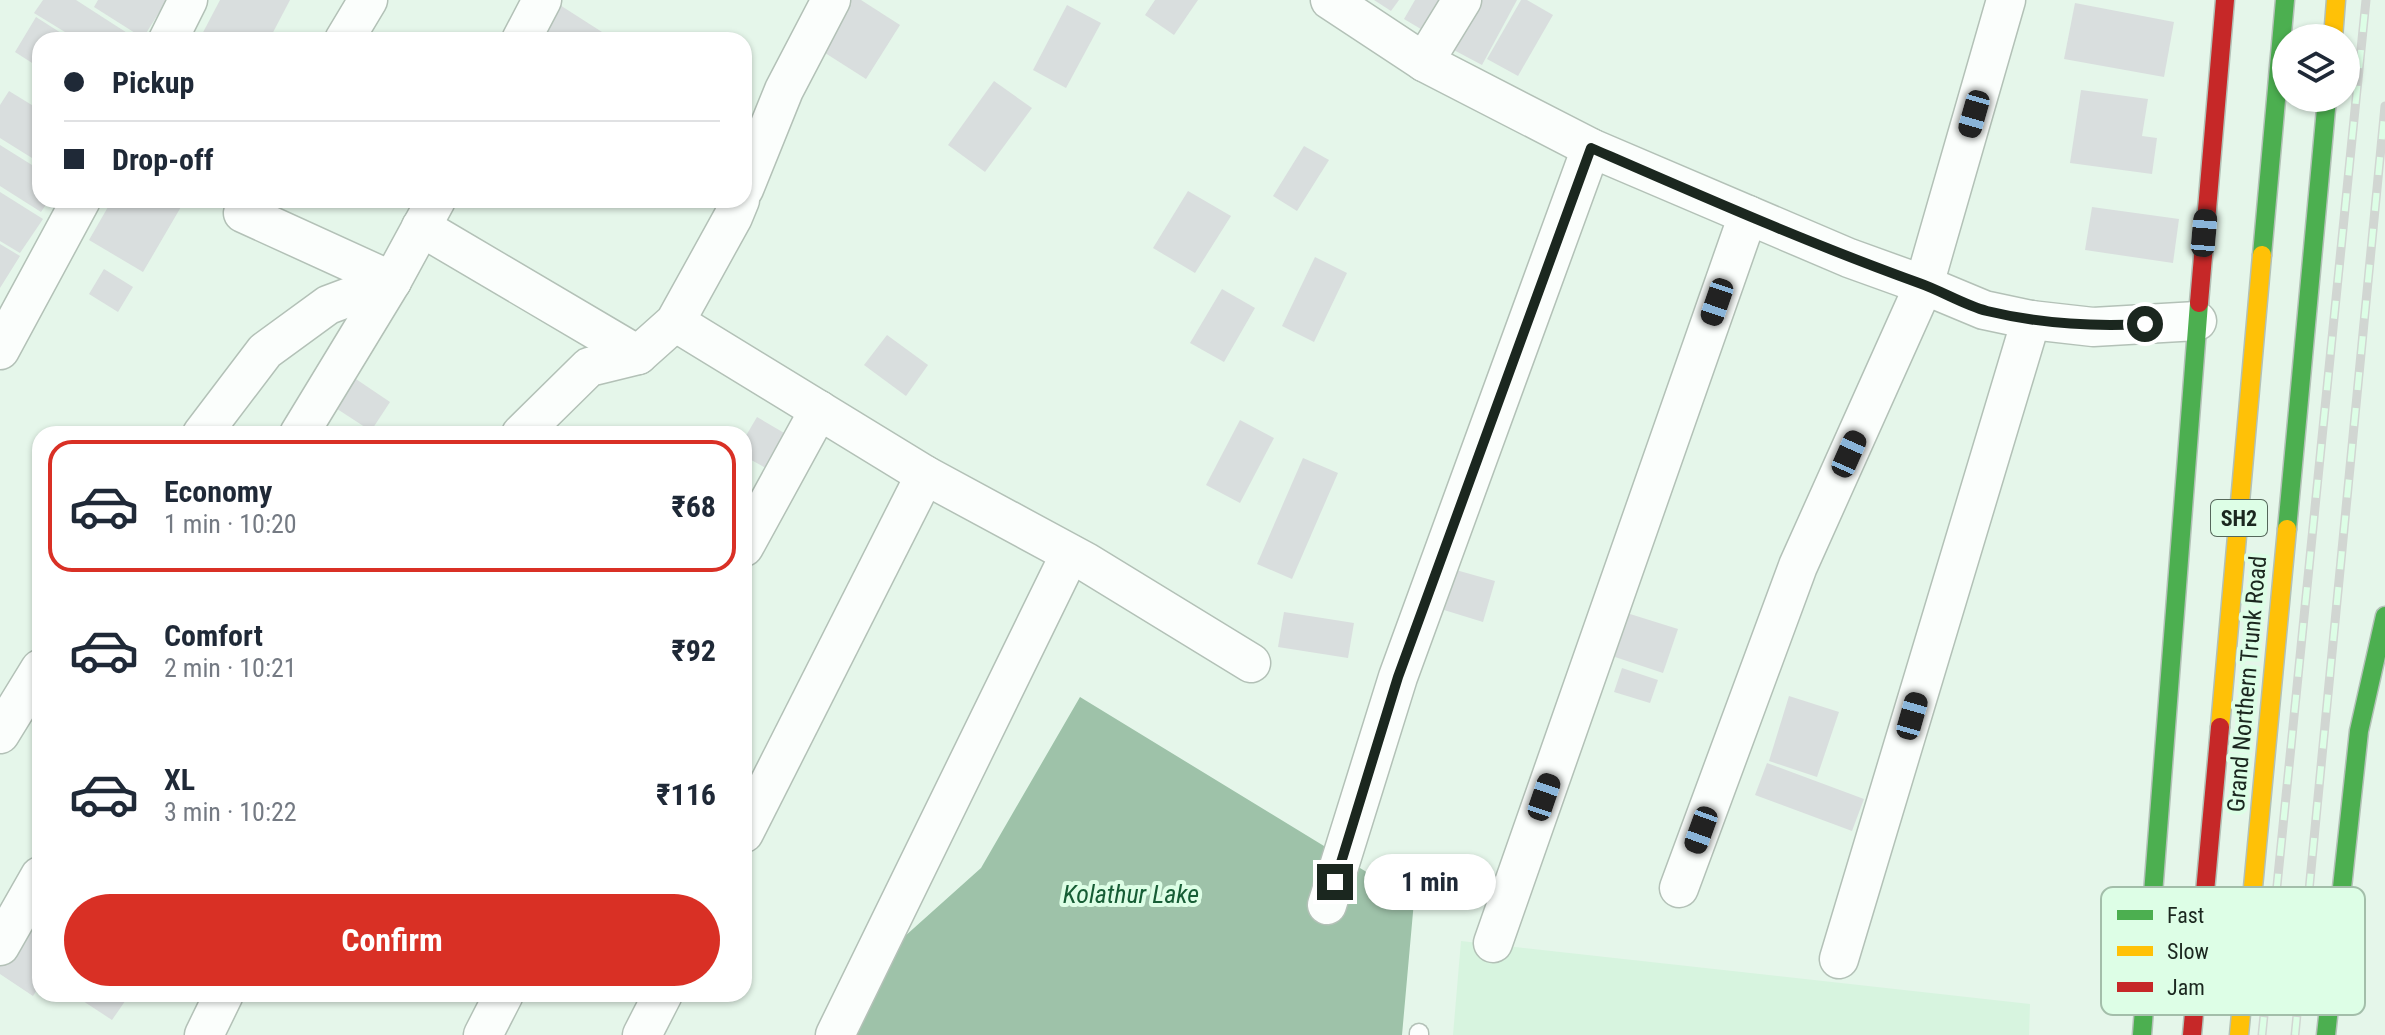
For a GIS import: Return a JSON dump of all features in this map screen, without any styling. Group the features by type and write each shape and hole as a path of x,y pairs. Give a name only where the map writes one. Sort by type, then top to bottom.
{"main road":[{"path":"2153,887 2225,0"},
{"name":"SH2","path":"2205,887 2285,0"},
{"path":"2334,24 2336,0"},
{"name":"Grand Northern Trunk Road","path":"2253,887 2326,112"},
{"path":"2342,887 2359,731 2385,616"},
{"path":"2142,1035 2144,1015"},
{"name":"SH2","path":"2192,1035 2194,1015"},
{"name":"Grand Northern Trunk Road","path":"2239,1035 2241,1015"},
{"path":"2326,1035 2328,1015"}],"street":[{"path":"172,32 188,0"},
{"path":"349,32 368,0"},
{"path":"525,32 542,0"},
{"path":"752,169 784,90 831,0"},
{"path":"1330,0 1424,62 1591,148 1849,258 1984,310 2031,320 2093,327 2197,321"},
{"path":"1424,62 1462,0"},
{"path":"1679,888 1798,566 1924,285 2006,0"},
{"path":"1327,905 1398,677 1591,148"},
{"path":"0,350 77,208"},
{"path":"246,208 243,213 392,281"},
{"path":"529,426 589,367 638,355 675,322 737,208"},
{"path":"304,426 392,281 428,214 638,355"},
{"path":"1493,943 1748,215"},
{"path":"208,426 265,351 328,305 392,281"},
{"path":"1839,959 2031,320"},
{"path":"675,322 925,475 1070,554 1251,663"},
{"path":"752,532 819,410"},
{"path":"752,817 925,475"},
{"path":"835,1035 1070,554"},
{"path":"0,734 32,682"},
{"path":"0,946 32,890"},
{"path":"204,1035 220,1002"},
{"path":"483,1035 500,1002"},
{"path":"642,1035 659,1002"}],"shaded area":[{"path":"1461,941 2030,1004 2029,1035 1453,1035"}],"water":[{"name":"Kolathur Lake","path":"1080,697 1414,901 1402,1035 830,1035 866,971 981,868"}],"building":[{"path":"43,0 76,0 126,32 65,32 34,13"},
{"path":"98,0 167,0 147,32 134,32 94,7"},
{"path":"220,0 290,0 273,32 203,32"},
{"path":"552,0 602,32 538,32 533,29"},
{"path":"840,0 861,0 900,25 866,79 811,44"},
{"path":"1155,0 1198,0 1174,35 1145,15"},
{"path":"1374,0 1399,0 1391,11"},
{"path":"1415,0 1453,0 1431,35 1404,19"},
{"path":"1476,0 1517,0 1482,65 1450,48"},
{"path":"1521,0 1527,0 1553,15 1518,76 1487,59"},
{"path":"2075,3 2174,22 2164,77 2064,59"},
{"path":"1067,5 1101,23 1066,88 1033,70"},
{"path":"36,17 59,32 32,32 32,63 15,52"},
{"path":"994,81 1032,108 985,172 948,145"},
{"path":"2081,90 2148,99 2142,136 2157,138 2152,174 2070,163"},
{"path":"9,91 32,105 32,158 0,138 0,105"},
{"path":"0,145 32,165 32,206 0,186"},
{"path":"1304,146 1329,160 1297,211 1273,196"},
{"path":"1188,191 1231,216 1195,273 1153,248"},
{"path":"0,192 43,219 20,253 0,241"},
{"path":"2092,207 2179,219 2173,263 2085,250"},
{"path":"107,208 180,208 143,272 89,240"},
{"path":"0,244 20,256 0,288"},
{"path":"1315,257 1347,273 1314,342 1282,326"},
{"path":"104,269 133,287 118,312 89,294"},
{"path":"1222,289 1255,308 1224,362 1190,343"},
{"path":"887,335 928,365 906,396 864,365"},
{"path":"344,371 390,402 374,426 363,426 325,401"},
{"path":"757,417 791,437 771,471 752,460 752,426"},
{"path":"1240,420 1274,438 1240,503 1206,485"},
{"path":"1303,458 1338,473 1292,579 1257,564"},
{"path":"1456,570 1495,581 1483,622 1444,610"},
{"path":"1614,609 1678,629 1663,673 1600,652"},
{"path":"1284,612 1354,623 1348,658 1278,647"},
{"path":"1622,668 1658,680 1650,703 1614,692"},
{"path":"1789,696 1839,712 1817,777 1769,761"},
{"path":"1767,763 1864,799 1852,831 1755,795"},
{"path":"27,927 32,930 32,995 0,974 0,966"},
{"path":"85,1002 124,1002 112,1020"}],"railway":[{"path":"2277,887 2366,0"},
{"path":"2309,887 2385,106"},
{"path":"2262,1035 2264,1015"},
{"path":"2295,1035 2297,1015"}],"traffic: fast":[{"path":"2262,255 2285,0"},
{"path":"2287,529 2326,112"},
{"path":"2154,887 2199,303"},
{"path":"2342,887 2359,731 2385,616"},
{"path":"2142,1035 2144,1015"},
{"path":"2326,1035 2328,1015"}],"traffic: slow":[{"path":"2334,24 2336,0"},
{"path":"2220,727 2262,255"},
{"path":"2253,887 2287,529"},
{"path":"2239,1035 2241,1015"}],"traffic: jam":[{"path":"2199,303 2225,0"},
{"path":"2205,887 2220,727"},
{"path":"2192,1035 2194,1015"}],"route":[{"path":"1335,882 1398,677 1591,148 1849,258 1984,310 2031,320 2093,327 2145,324"}]}
